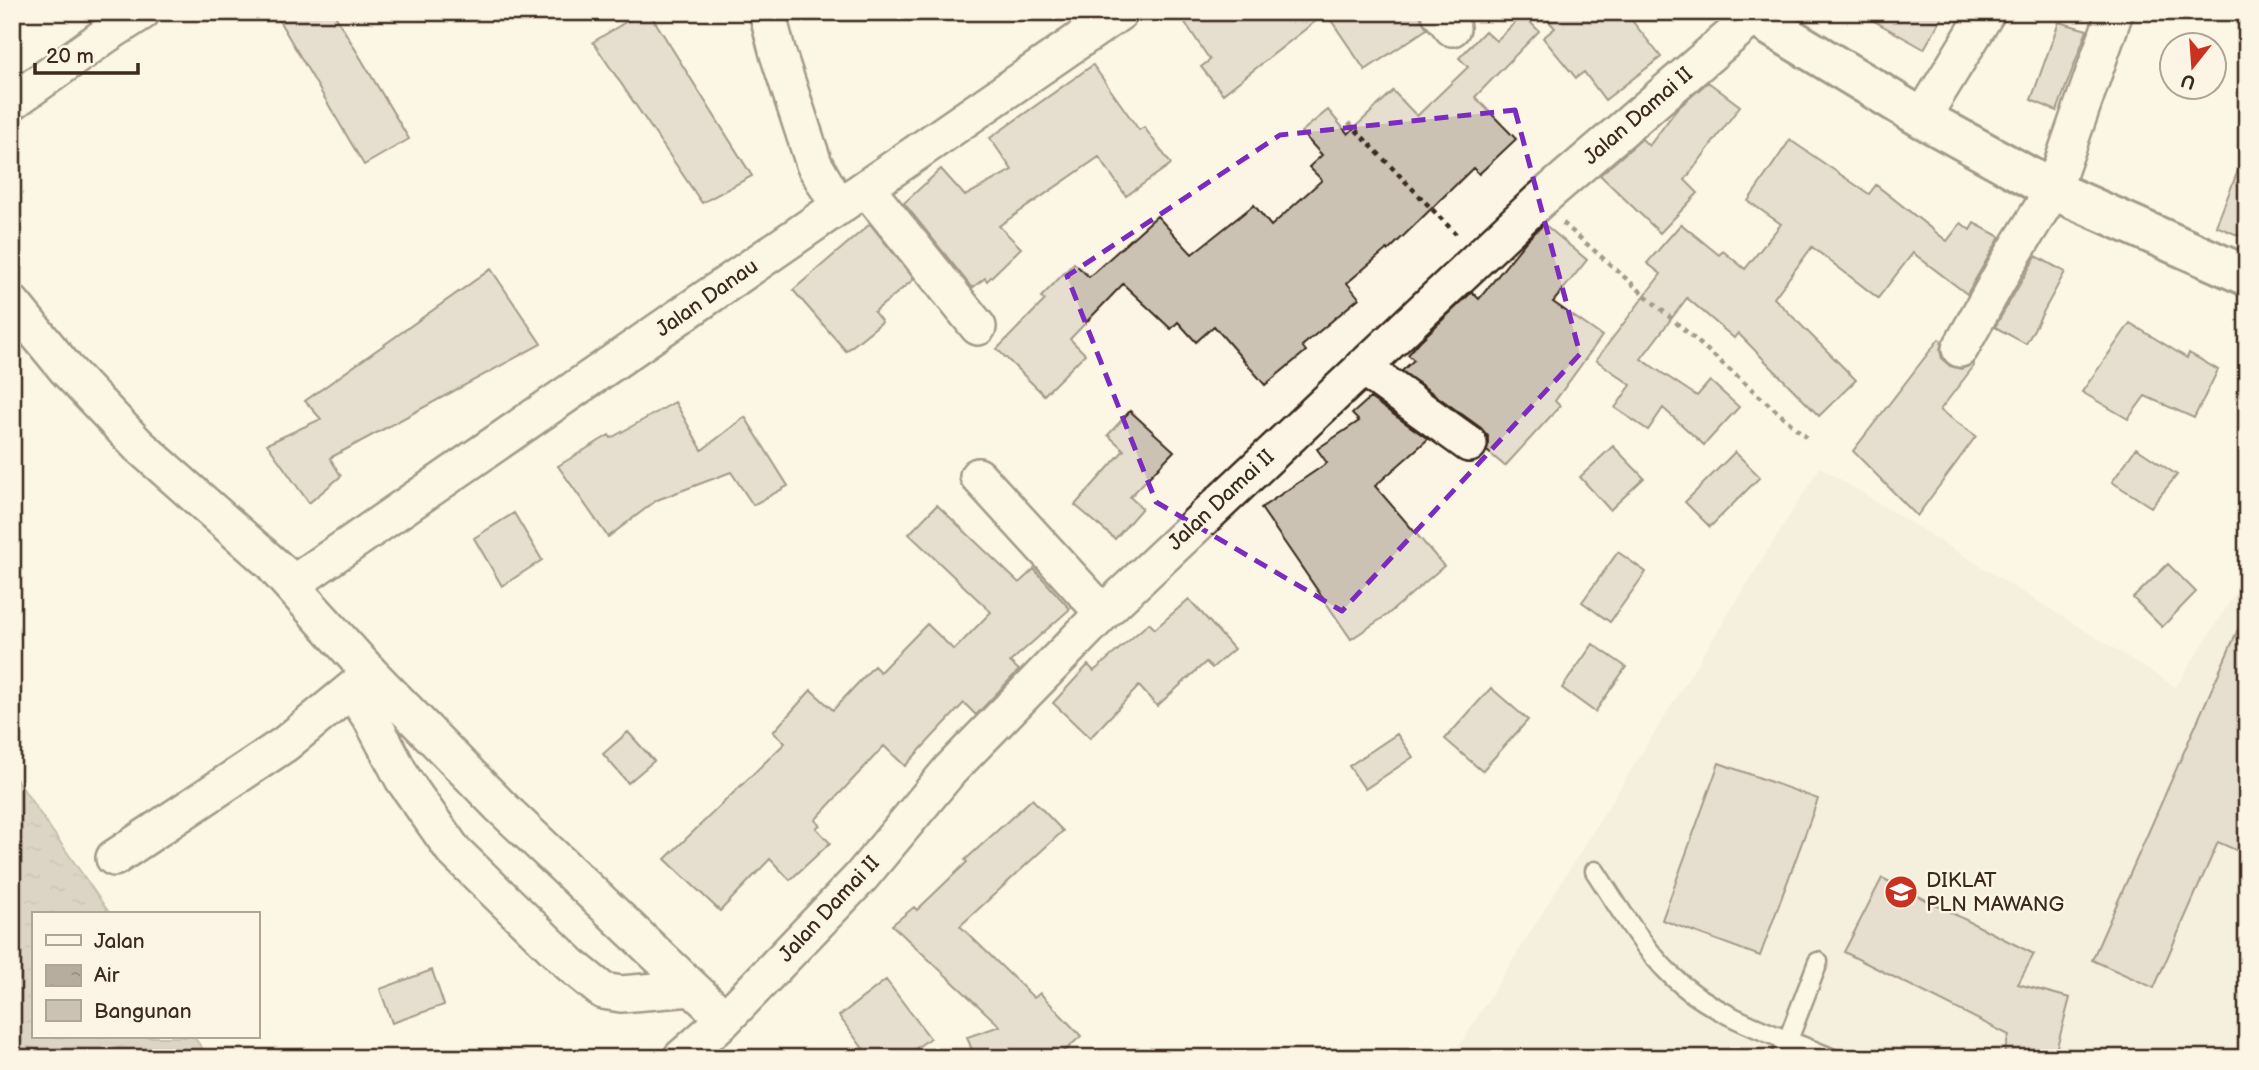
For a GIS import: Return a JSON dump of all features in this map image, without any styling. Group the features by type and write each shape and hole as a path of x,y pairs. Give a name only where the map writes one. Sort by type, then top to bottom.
{"main road":[{"path":"1750,15 1922,118 2053,190 2247,276"}],"street":[{"path":"12,102 142,12"},
{"path":"767,12 814,164 853,197 978,327"},
{"name":"Jalan Danau","path":"283,573 853,197 1120,12"},
{"path":"1922,118 1987,12"},
{"path":"1960,349 2006,266 2053,190 2115,12"},
{"name":"Jalan Damai II","path":"681,1058 725,1019 861,877 950,770 1103,613 1538,202 1750,15"},
{"path":"12,303 66,369 119,426 283,573 361,682 500,806 725,1019"},
{"path":"1362,368 1469,444"},
{"path":"978,476 1103,613"},
{"path":"124,851 285,744 361,682"},
{"path":"361,682 372,720 403,779 453,850 571,965 603,990 621,994 692,988"}],"lane":[{"path":"1595,871 1647,947 1671,975 1704,1001 1745,1022 1831,1058"},
{"path":"1781,1058 1818,962"}],"path":[{"path":"1349,123 1478,258"},
{"path":"1538,202 1805,437"}],"highlighted area":[{"path":"1515,110 1580,354 1342,611 1156,502 1067,276 1280,135"}],"shaded area":[{"name":"DIKLAT PLN MAWANG","path":"1820,467 2176,687 2247,575 2247,1058 1452,1058"}],"water":[{"path":"12,773 109,912 32,912 32,1038 195,1038 209,1058 12,1058"}],"building":[{"path":"274,12 333,12 409,139 364,165"},
{"path":"642,12 649,12 752,176 702,203 593,42"},
{"path":"1178,12 1419,12 1427,29 1365,70 1326,13 1223,94 1201,67 1210,60"},
{"path":"1540,12 1625,12 1661,57 1605,100 1584,72 1576,78 1543,38 1555,28"},
{"path":"1858,12 1945,12 1924,49"},
{"path":"1523,15 1539,31 1475,97 1516,139 1479,174 1473,168 1388,251 1387,249 1347,283 1359,298 1302,346 1306,351 1265,385 1214,326 1196,342 1178,322 1171,329 1123,284 1070,339 1085,354 1044,395 997,349 1045,300 1041,297 1074,263 1089,277 1157,216 1192,254 1254,205 1271,226 1322,180 1309,167 1322,155 1301,132 1328,110 1348,134 1393,91 1417,116 1468,67 1459,58 1485,31 1496,41"},
{"path":"2059,22 2087,30 2057,111 2031,100"},
{"path":"1093,65 1139,130 1144,127 1171,164 1126,196 1099,157 999,226 1021,248 987,281 985,278 972,288 904,203 941,169 965,196 1012,170 990,138"},
{"path":"1708,82 1740,106 1685,180 1698,193 1660,233 1600,175 1642,139 1649,146 1677,109"},
{"path":"1790,140 1869,194 1876,185 1947,241 1961,223 1970,230 1974,223 2000,237 1967,294 1913,253 1878,298 1812,247 1774,298 1856,380 1819,416 1738,333 1734,338 1687,298 1641,359 1697,396 1710,381 1739,407 1704,445 1663,408 1648,430 1615,408 1631,385 1596,360 1661,274 1647,263 1681,224 1719,255 1723,251 1745,269 1781,224 1748,201"},
{"path":"2247,153 2247,239 2216,226"},
{"path":"870,224 914,279 874,312 882,322 846,351 793,290"},
{"path":"1544,224 1587,260 1553,302 1602,336 1555,401 1560,406 1505,466 1487,451 1488,436 1481,428 1402,371 1414,360 1408,355 1420,341 1472,292 1479,299 1526,241"},
{"path":"2036,256 2065,272 2026,344 1995,327"},
{"path":"491,269 541,344 330,458 341,476 309,503 267,444 321,419 305,401"},
{"path":"2130,323 2187,358 2189,353 2218,370 2194,418 2145,396 2128,419 2082,392"},
{"path":"1939,339 1942,341 1942,359 1950,366 1961,369 1973,364 1974,366 1940,410 1976,436 1917,516 1853,451"},
{"path":"1370,398 1428,439 1375,486 1444,566 1387,615 1351,639 1261,508 1327,463 1317,449 1359,421 1352,414"},
{"path":"675,402 702,450 745,417 788,486 753,505 731,472 657,500 608,537 558,466 609,435 611,438"},
{"path":"1130,411 1174,451 1130,497 1142,508 1115,539 1075,505 1124,450 1108,435"},
{"path":"1613,446 1644,478 1610,510 1580,477"},
{"path":"2136,448 2177,475 2151,507 2112,482"},
{"path":"1735,452 1760,477 1710,527 1685,502"},
{"path":"937,505 1019,583 1034,569 1070,609 1010,662 1019,670 976,715 964,703 905,766 884,746 815,820 820,825 816,828 830,843 790,880 770,859 720,911 665,859 785,743 773,732 811,690 833,710 874,666 880,672 927,624 954,650 991,612 909,534"},
{"path":"514,513 542,560 502,586 474,538"},
{"path":"1618,552 1646,572 1610,622 1582,602"},
{"path":"2168,564 2196,592 2162,627 2133,598"},
{"path":"1189,599 1234,649 1212,668 1206,662 1157,706 1139,686 1090,738 1053,703 1088,665 1094,671 1149,623 1155,629"},
{"path":"2247,609 2247,855 2218,842 2154,988 2092,960"},
{"path":"1593,644 1626,667 1595,712 1562,688"},
{"path":"1491,688 1528,720 1482,771 1445,739"},
{"path":"628,732 654,761 628,783 603,754"},
{"path":"1397,734 1413,757 1365,789 1349,766"},
{"path":"1719,763 1818,799 1760,956 1662,920"},
{"path":"1032,799 1063,831 960,926 1034,998 1040,993 1081,1036 1057,1058 975,1058 967,1037 1000,1026 892,925 914,907 917,910 967,862 965,860"},
{"path":"1882,878 2034,954 2018,984 2070,998 2054,1058 2003,1058 2009,1035 1844,952"},
{"path":"432,970 444,1005 392,1023 380,989"},
{"path":"886,980 930,1038 903,1058 870,1058 839,1016"}],"place":[{"name":"DIKLAT PLN MAWANG","path":"1901,892"}]}
